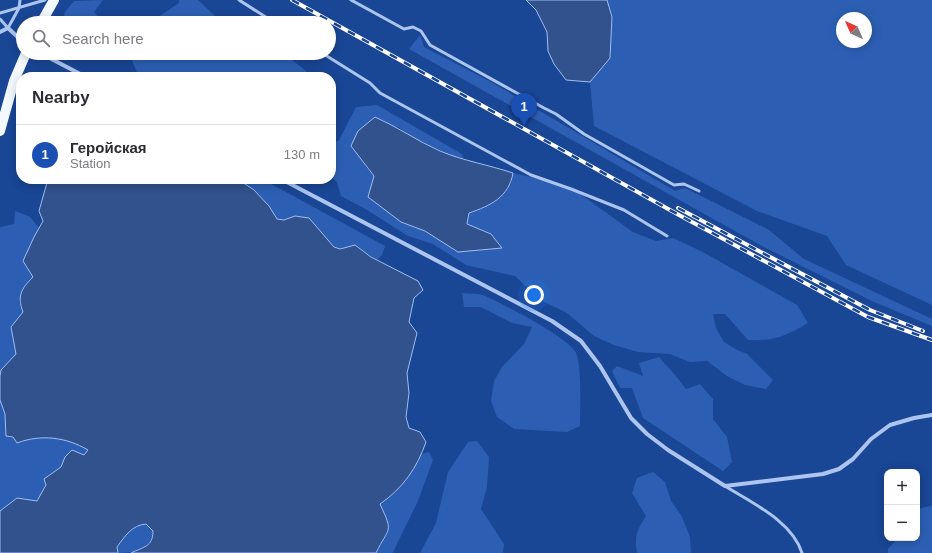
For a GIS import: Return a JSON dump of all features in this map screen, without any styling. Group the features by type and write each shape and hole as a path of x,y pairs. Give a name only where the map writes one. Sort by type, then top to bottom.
{"main road":[{"path":"45,16 54,0"},
{"path":"18,72 23,60"},
{"path":"0,132 16,76"}],"street":[{"path":"0,32 8,28 16,35"},
{"path":"53,60 76,72"},
{"path":"291,184 552,320 581,341 600,366 632,418 647,434 668,450 725,486 823,474 839,470 853,459 871,439 890,425 914,418 932,416"}],"lane":[{"path":"0,19 8,28 19,8 20,0"},
{"path":"0,13 45,0"},
{"path":"239,0 264,16"},
{"path":"351,0 404,29 413,27 421,31 430,44 556,114 584,134 674,185 684,184 699,191"},
{"path":"333,60 370,83 380,92 531,175 571,188 624,210 667,236"},
{"path":"725,486 774,516 798,541 802,553"}],"shaded area":[{"path":"103,0 94,12 98,16 64,16 65,12 74,1"},
{"path":"179,0 198,0 214,16 160,16 179,3"},
{"path":"526,0 607,0 612,17 610,58 590,82 566,80 554,64 548,51 547,32 536,10"},
{"path":"607,0 932,0 932,305 846,265 827,236 757,211 594,126 590,82 610,58 612,17"},
{"path":"420,35 424,47 493,83 675,191 685,188 769,230 804,259 932,319 932,326 874,302 760,245 409,49"},
{"path":"132,60 292,60 306,72 137,72"},
{"path":"377,105 462,154 464,161 414,139 398,127 365,166 374,176 401,222 425,231 458,252 502,248 491,234 467,224 469,213 484,208 511,184 513,173 548,181 580,194 633,232 656,241 673,238 701,251 797,305 808,323 786,335 773,339 748,340 725,314 713,314 716,328 724,342 747,354 773,380 766,389 745,385 727,376 707,361 690,362 670,354 638,352 614,345 594,336 567,313 540,300 515,276 466,265 433,244 408,236 367,210 341,196 336,181 336,142 339,140 356,107"},
{"path":"375,117 440,151 458,158 513,173 511,181 503,194 491,204 469,213 467,224 491,234 502,248 458,252 425,231 401,222 368,197 374,176 351,146 358,131"},
{"path":"47,184 245,184 254,190 269,206 277,219 284,220 295,216 309,218 334,247 340,249 355,245 371,257 418,281 423,290 414,298 409,322 417,333 407,373 409,393 406,417 409,428 420,432 426,442 414,469 396,491 380,504 387,521 388,530 376,553 131,553 143,548 151,540 153,531 146,524 137,526 129,532 117,547 118,553 0,553 0,511 17,498 37,501 46,485 44,479 61,467 65,457 72,450 84,455 88,450 71,442 53,438 35,438 17,443 13,437 6,436 5,414 0,400 0,376 1,370 16,354 11,327 23,312 20,301 21,293 33,277 23,261 43,221 39,211"},
{"path":"242,184 271,184 385,246 382,255 377,260 355,245 340,249 334,247 309,218 295,216 284,220 277,219 269,206"},
{"path":"15,211 30,217 39,228 34,237 29,272 34,277 19,302 23,312 11,327 16,354 1,370 0,376 0,227 14,224"},
{"path":"462,293 481,294 492,299 548,330 571,346 578,359 580,426 567,432 514,429 497,417 491,401 494,381 502,367 524,344 532,327 512,323 481,307 464,307"},
{"path":"659,357 686,389 700,384 713,399 713,419 727,437 732,462 723,471 643,418 632,388 620,388 612,371 617,366 643,376 639,363"},
{"path":"0,400 5,414 6,436 23,441 42,437 68,440 88,449 84,455 65,457 61,467 44,479 46,485 37,501 17,498 0,511"},
{"path":"477,441 489,457 487,487 481,509 504,544 503,553 420,553 436,523 448,472 468,442"},
{"path":"429,452 433,460 418,501 393,553 376,553 388,532 380,504 393,494 404,482 422,454"},
{"path":"653,472 665,482 671,501 681,515 690,537 691,553 637,553 637,533 646,516 632,493 637,478"},
{"path":"932,506 932,553 888,553 888,549 895,541 920,541 921,508"},
{"path":"146,524 153,530 150,542 142,549 118,553 117,547 129,532 137,526"}],"railway":[{"path":"292,0 321,16"},
{"path":"336,24 679,215 868,317 932,340"},
{"path":"678,208 870,310 923,331"}],"place":[{"name":"Геройская","path":"524,126"}]}
